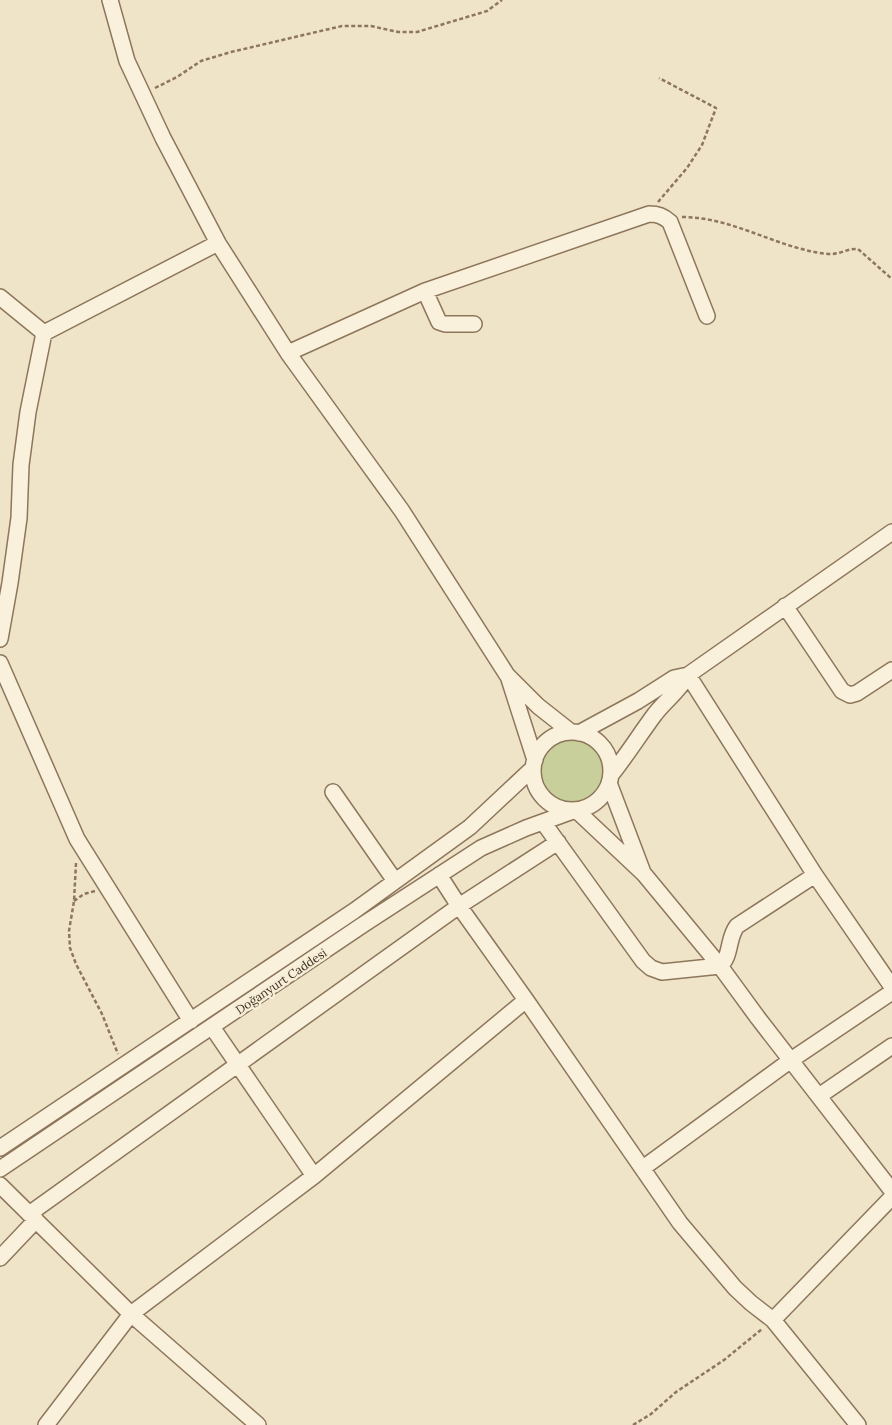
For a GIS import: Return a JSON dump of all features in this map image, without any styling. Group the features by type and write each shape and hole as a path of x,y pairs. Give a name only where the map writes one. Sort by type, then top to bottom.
{"street":[{"path":"110,0 126,61 218,244 288,353 402,511 507,675 538,706 575,732 594,739 601,745 609,759 610,779 644,874"},
{"path":"288,353 425,291 656,215 670,222 707,316"},
{"path":"44,333 218,244"},
{"path":"425,291 439,322 445,324 474,324"},
{"path":"0,297 44,333"},
{"path":"0,639 19,518 21,465 28,412 44,333"},
{"path":"507,675 534,764 535,784 543,798 557,808 574,810 588,807 596,803 606,791 610,779 656,713 680,688 688,675 892,532"},
{"path":"0,552 15,545"},
{"path":"785,606 842,692 846,694 857,693 892,670"},
{"path":"0,663 77,839 191,1020"},
{"path":"534,764 538,752 548,740 555,736 575,732 638,701 674,678 688,675"},
{"path":"688,675 815,875 892,987"},
{"name":"Doğanyurt Caddesi","path":"0,1148 395,881 470,827 534,764"},
{"path":"333,792 395,881"},
{"path":"574,810 644,874 720,966 892,1191"},
{"name":"Doğanyurt Caddesi","path":"0,1169 482,848 574,810"},
{"path":"543,822 643,961 651,968 662,972 720,966 726,959 731,935 738,926 815,875"},
{"path":"0,1258 33,1217 238,1065 459,906 558,842"},
{"path":"439,876 680,1223 729,1281 751,1303 773,1320 858,1425"},
{"path":"642,1168 791,1060 892,992"},
{"path":"46,1425 131,1314 314,1176 526,1000"},
{"path":"212,1027 314,1176"},
{"path":"819,1096 892,1046"},
{"path":"0,1185 131,1314 258,1425"},
{"path":"773,1320 892,1196"}],"path":[{"path":"142,94 178,77 201,61 231,52 342,26 370,26 398,32 418,32 487,11 502,0"},
{"path":"659,78 716,108 702,145 687,168 668,189 656,215 700,217 828,254 841,253 858,248 892,279"},
{"path":"77,839 74,901 68,931 70,948 76,964 102,1014 123,1066"},
{"path":"74,901 84,894 96,891 110,891"},
{"path":"633,1425 651,1414 676,1392 724,1360 773,1320"}],"green space":[{"path":"566,739 578,739 595,748 602,759 604,771 602,783 595,794 578,803 566,803 554,798 545,789 540,777 540,765 545,753 554,744"}]}
